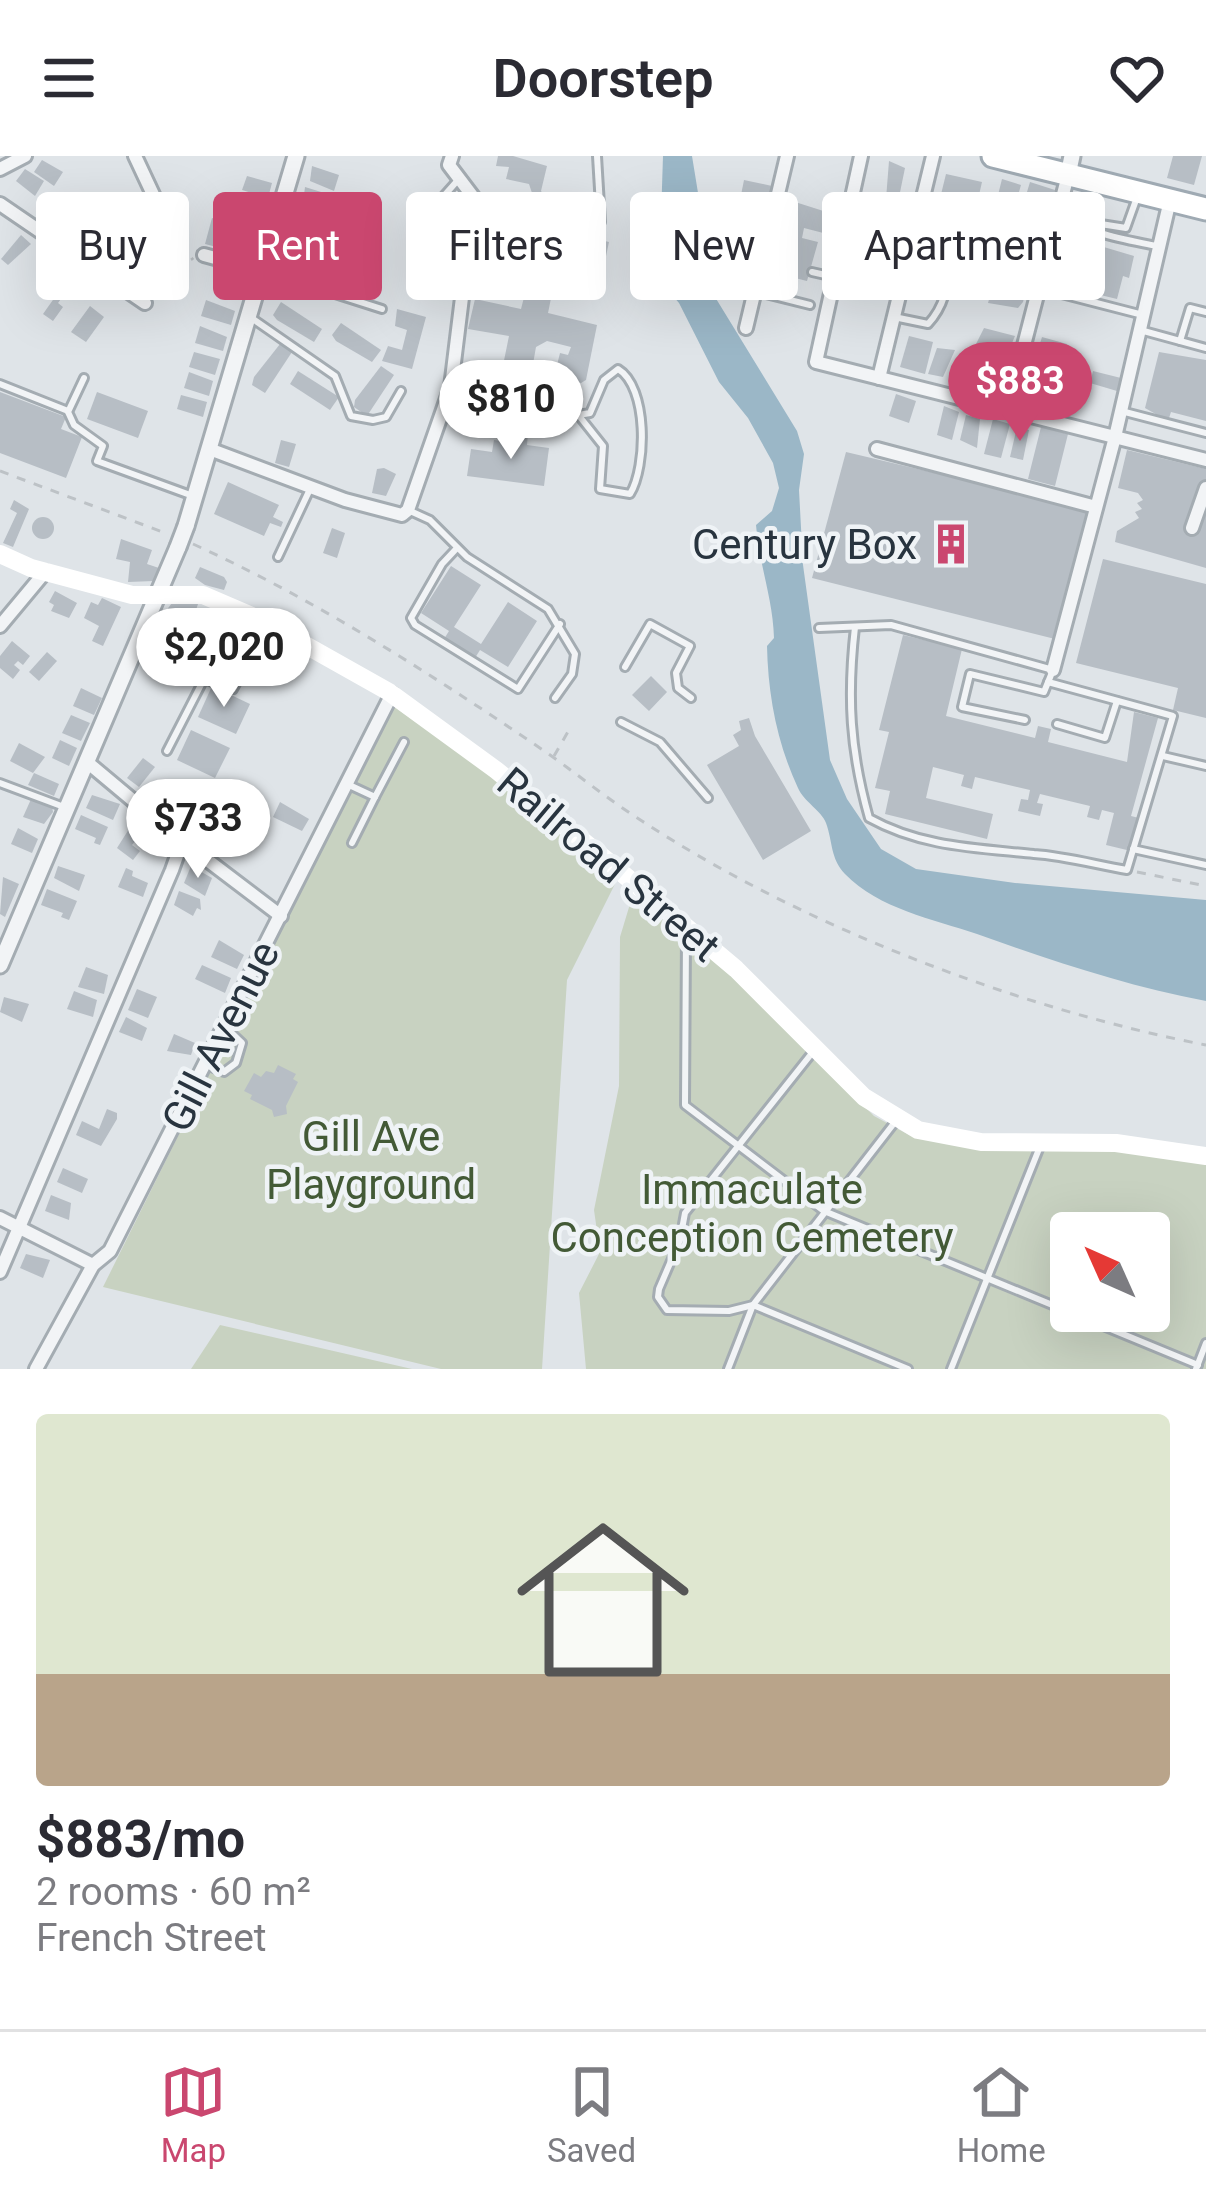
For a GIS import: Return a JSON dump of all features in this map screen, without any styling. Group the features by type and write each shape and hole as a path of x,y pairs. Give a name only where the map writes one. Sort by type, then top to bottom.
{"main road":[{"path":"993,156 1070,165 1139,193 1206,209"},
{"name":"Railroad Street","path":"0,554 132,596 203,595 268,624 392,694 496,770 736,968 864,1096 897,1119 945,1136 981,1142 1116,1143 1206,1156"}],"street":[{"path":"0,169 25,156"},
{"path":"135,156 152,192"},
{"path":"286,192 296,156"},
{"path":"452,156 449,165 468,192"},
{"path":"778,192 787,156"},
{"path":"853,192 861,156"},
{"path":"924,192 933,156"},
{"path":"1051,676 1115,437 1170,200"},
{"path":"0,204 145,304"},
{"path":"204,255 213,257"},
{"path":"0,965 160,594 212,450 255,300"},
{"path":"212,450 402,515 408,510 451,387 461,300"},
{"path":"746,328 752,300"},
{"path":"829,300 816,362 1206,460"},
{"path":"880,377 898,300"},
{"path":"1007,411 1036,300"},
{"path":"877,449 1096,507"},
{"path":"1192,527 1206,488"},
{"path":"0,626 45,572"},
{"name":"Gill Avenue","path":"37,1369 93,1265 110,1251 392,694"},
{"path":"87,762 281,916"},
{"path":"0,1272 172,870 178,853 172,834"},
{"path":"0,1218 93,1265"}],"lane":[{"path":"597,156 599,192"},
{"path":"447,192 458,180"},
{"path":"1105,225 1126,228 1139,193"},
{"path":"1105,233 1159,247"},
{"path":"812,272 822,274"},
{"path":"354,300 382,309"},
{"path":"790,300 810,305"},
{"path":"894,317 928,324 944,300"},
{"path":"1073,300 1206,348"},
{"path":"1180,340 1190,308 1206,312"},
{"path":"250,317 335,376 351,416 373,421 386,417 400,391"},
{"path":"444,404 527,424 580,417 590,413 608,373 618,369 628,375 644,440 630,494 600,489 603,446 580,417"},
{"path":"68,411 84,378"},
{"path":"0,384 68,411 74,424 104,446 97,461 196,498"},
{"path":"1121,411 1206,433"},
{"path":"278,557 310,487"},
{"path":"408,510 430,520 458,548 548,609 560,624 575,654 572,674 555,698"},
{"path":"458,548 442,564 411,618 415,625 518,689 560,624"},
{"path":"215,652 236,609"},
{"path":"167,751 204,680 233,689 268,624"},
{"path":"625,667 650,624 689,646 676,673 678,688 691,698"},
{"path":"819,628 890,625 1173,716 1127,870 900,836 869,818 854,764 848,687 855,627"},
{"path":"1025,720 962,707 970,674 1044,692 1051,676"},
{"path":"1057,724 1105,738 1117,701"},
{"path":"621,722 660,742 708,798"},
{"path":"352,843 404,742"},
{"path":"1161,756 1206,766"},
{"path":"0,783 68,808"},
{"path":"347,784 375,797"},
{"path":"1133,849 1206,865"},
{"path":"686,927 685,1105 824,1210 1197,1367 1206,1343"},
{"path":"206,1065 224,1072 236,1063 242,1043 225,1027"},
{"path":"816,1048 685,1213 658,1297 676,1313 753,1305 908,1369"},
{"path":"728,1369 753,1305 897,1119"},
{"path":"951,1369 1041,1143"}],"path":[{"path":"189,256 195,261 204,255"},
{"path":"0,471 180,537 394,653 680,844 800,907 1048,1008 1206,1045"},
{"path":"553,758 568,730"},
{"path":"1127,870 1206,886"}],"green space":[{"name":"Gill Ave Playground","path":"392,705 481,768 616,882 567,980 542,1369 441,1369 103,1287"},
{"name":"Immaculate Conception Cemetery","path":"638,894 737,978 874,1116 911,1136 1134,1151 1206,1163 1206,1369 586,1369 579,1293 600,1252 594,1210 619,1086 620,937"},
{"path":"220,1325 412,1369 191,1369"}],"water":[{"path":"663,156 692,156 698,192 662,192"},
{"path":"676,300 717,300 797,431 804,454 799,490 803,565 830,760 847,799 881,849 916,869 1206,900 1206,1001 1090,972 907,912 874,896 840,868 826,823 801,793 791,771 772,701 767,646 774,638 773,624 756,525 772,511 779,488 773,463 748,418 719,382"}],"building":[{"path":"498,156 513,156 547,166 542,192 506,179 509,167 496,166"},
{"path":"1173,156 1202,156 1194,185 1167,178"},
{"path":"42,160 63,172 54,186 34,172"},
{"path":"889,161 905,168 900,192 887,192"},
{"path":"312,166 339,175 334,191 310,181"},
{"path":"25,169 44,181 35,196 16,181"},
{"path":"946,174 982,182 980,192 942,192"},
{"path":"247,176 272,183 270,192 242,190"},
{"path":"1002,179 1021,185 1019,192 999,192"},
{"path":"744,180 772,186 770,192 742,192"},
{"path":"1030,182 1055,190 1054,192 1027,192"},
{"path":"798,203 822,211 822,233 804,228 802,238 818,242 807,281 798,279"},
{"path":"212,218 213,246 205,244"},
{"path":"21,235 31,244 8,265 1,259"},
{"path":"1105,247 1134,256 1117,299 1105,296"},
{"path":"53,300 60,300 63,307 53,321 43,314"},
{"path":"206,300 235,311 231,325 201,316"},
{"path":"475,300 521,309 523,300 551,300 548,313 597,325 586,380 554,377 560,353 568,355 571,347 547,341 536,347 528,392 499,385 509,336 468,329"},
{"path":"989,300 1024,300 1018,308"},
{"path":"281,302 322,329 314,342 277,320 273,315"},
{"path":"90,306 104,317 86,342 71,332"},
{"path":"397,309 426,317 412,369 382,361 388,346 402,350 407,330 395,326"},
{"path":"341,323 381,350 372,362 336,341 332,335"},
{"path":"200,326 227,337 223,351 195,343"},
{"path":"984,328 1015,336 1009,350 976,344"},
{"path":"909,336 933,342 925,374 900,367"},
{"path":"1042,337 1067,344 1070,357 1038,350"},
{"path":"280,344 292,352 265,393 252,385 254,377"},
{"path":"937,348 955,350 943,377 928,374"},
{"path":"194,352 220,359 215,375 189,367"},
{"path":"1159,352 1206,360 1206,421 1171,412 1168,421 1145,408"},
{"path":"381,366 394,375 367,416 354,407 355,400"},
{"path":"298,371 339,397 330,410 290,384"},
{"path":"972,371 1003,378 1002,385 997,392 968,388"},
{"path":"1093,371 1121,378 1117,391 1090,383"},
{"path":"189,372 213,381 209,396 184,388"},
{"path":"0,392 66,417 61,429 82,437 66,478 0,453"},
{"path":"97,392 148,411 138,438 87,419"},
{"path":"896,394 916,401 909,423 889,416"},
{"path":"181,395 207,402 203,417 177,409"},
{"path":"944,406 959,412 952,440 937,435"},
{"path":"966,415 980,419 977,448 960,440"},
{"path":"993,419 1010,424 1001,458 984,454"},
{"path":"1017,427 1029,430 1023,460 1010,457"},
{"path":"1041,427 1068,434 1055,486 1028,479"},
{"path":"517,432 528,433 527,445 549,448 544,486 467,476 471,449 492,452 494,440 515,443"},
{"path":"281,440 296,444 289,467 275,463"},
{"path":"1127,450 1206,469 1206,568 1115,542 1117,531 1139,518 1135,512 1142,509 1138,493 1118,488"},
{"name":"Century Box","path":"846,452 1091,510 1055,639 812,578"},
{"path":"377,469 396,474 386,496 372,493"},
{"path":"228,482 279,505 273,517 283,522 281,527 270,523 264,536 214,514"},
{"path":"14,500 29,509 13,547 3,543 17,513 10,509"},
{"path":"43,517 54,528 43,539 32,528"},
{"path":"332,528 345,533 337,558 323,553"},
{"path":"121,539 152,550 147,564 159,568 154,581 128,582 130,562 116,559"},
{"path":"1103,559 1206,584 1206,718 1173,710 1178,688 1076,663"},
{"path":"451,566 481,585 454,627 481,644 508,602 537,621 508,667 480,650 475,658 444,639 449,631 421,613"},
{"path":"200,567 224,577 224,590 195,578"},
{"path":"55,591 77,603 69,618 51,611 54,605 49,602"},
{"path":"102,598 121,607 103,646 92,641 99,626 84,618 91,602 98,605"},
{"path":"172,603 198,604 190,628 162,616"},
{"path":"903,635 962,649 946,716 1035,738 1038,726 1051,729 1048,742 1127,762 1134,712 1158,718 1131,816 1139,818 1131,851 1106,845 1114,813 1102,810 1099,820 1087,817 1090,806 1040,794 1040,816 1018,811 1030,790 975,777 972,789 961,786 964,775 933,767 926,798 993,814 987,839 885,814 890,791 875,788 889,732 879,730"},
{"path":"12,641 30,656 23,665 18,661 14,665 20,670 13,679 0,668 0,656"},
{"path":"150,647 175,657 168,675 147,664"},
{"path":"47,652 57,661 39,681 29,672"},
{"path":"651,676 667,692 649,711 632,695"},
{"path":"212,686 250,704 236,734 198,717"},
{"path":"81,688 102,698 94,715 73,706"},
{"path":"71,715 90,723 81,741 62,733"},
{"path":"749,718 811,831 763,860 707,765 739,746 733,735 741,730 739,721"},
{"path":"191,730 230,748 215,778 177,760"},
{"path":"60,740 77,748 69,766 52,758"},
{"path":"19,743 45,757 33,773 10,761"},
{"path":"143,758 155,767 139,787 127,778"},
{"path":"34,773 59,784 54,796 28,785"},
{"path":"92,795 120,804 113,820 86,808"},
{"path":"32,797 52,806 44,824 23,817"},
{"path":"280,802 309,819 302,831 273,817"},
{"path":"81,815 108,827 100,845 94,843 96,838 75,829"},
{"path":"136,818 144,830 132,845 140,851 133,860 117,848"},
{"path":"227,826 243,839 232,854 216,841"},
{"path":"18,828 38,839 32,853 11,844"},
{"path":"58,866 85,875 79,891 54,878"},
{"path":"191,866 212,878 205,896 184,883"},
{"path":"126,868 148,883 143,897 118,887"},
{"path":"3,877 19,884 5,917 0,914"},
{"path":"47,889 77,901 69,920 41,905"},
{"path":"179,891 200,899 201,910 197,908 193,916 174,905"},
{"path":"219,940 244,955 237,969 211,957"},
{"path":"202,965 231,978 225,993 195,979"},
{"path":"86,967 108,975 104,994 78,987"},
{"path":"137,989 157,997 148,1018 128,1010"},
{"path":"74,991 97,1000 93,1017 67,1009"},
{"path":"4,997 29,1004 22,1022 0,1012"},
{"path":"126,1017 147,1028 142,1041 119,1032"},
{"path":"174,1034 195,1043 191,1055 167,1051"},
{"path":"278,1065 296,1074 293,1079 298,1082 287,1114 274,1117 272,1110 244,1091 254,1073 261,1077 266,1071 274,1073"},
{"path":"107,1109 117,1113 117,1119 101,1146 76,1135 82,1121 99,1129"},
{"path":"63,1168 88,1179 82,1193 57,1182"},
{"path":"51,1195 71,1203 69,1220 45,1211"},
{"path":"26,1254 50,1260 43,1278 20,1268"}],"place":[{"name":"Century Box","path":"951,544"}]}
